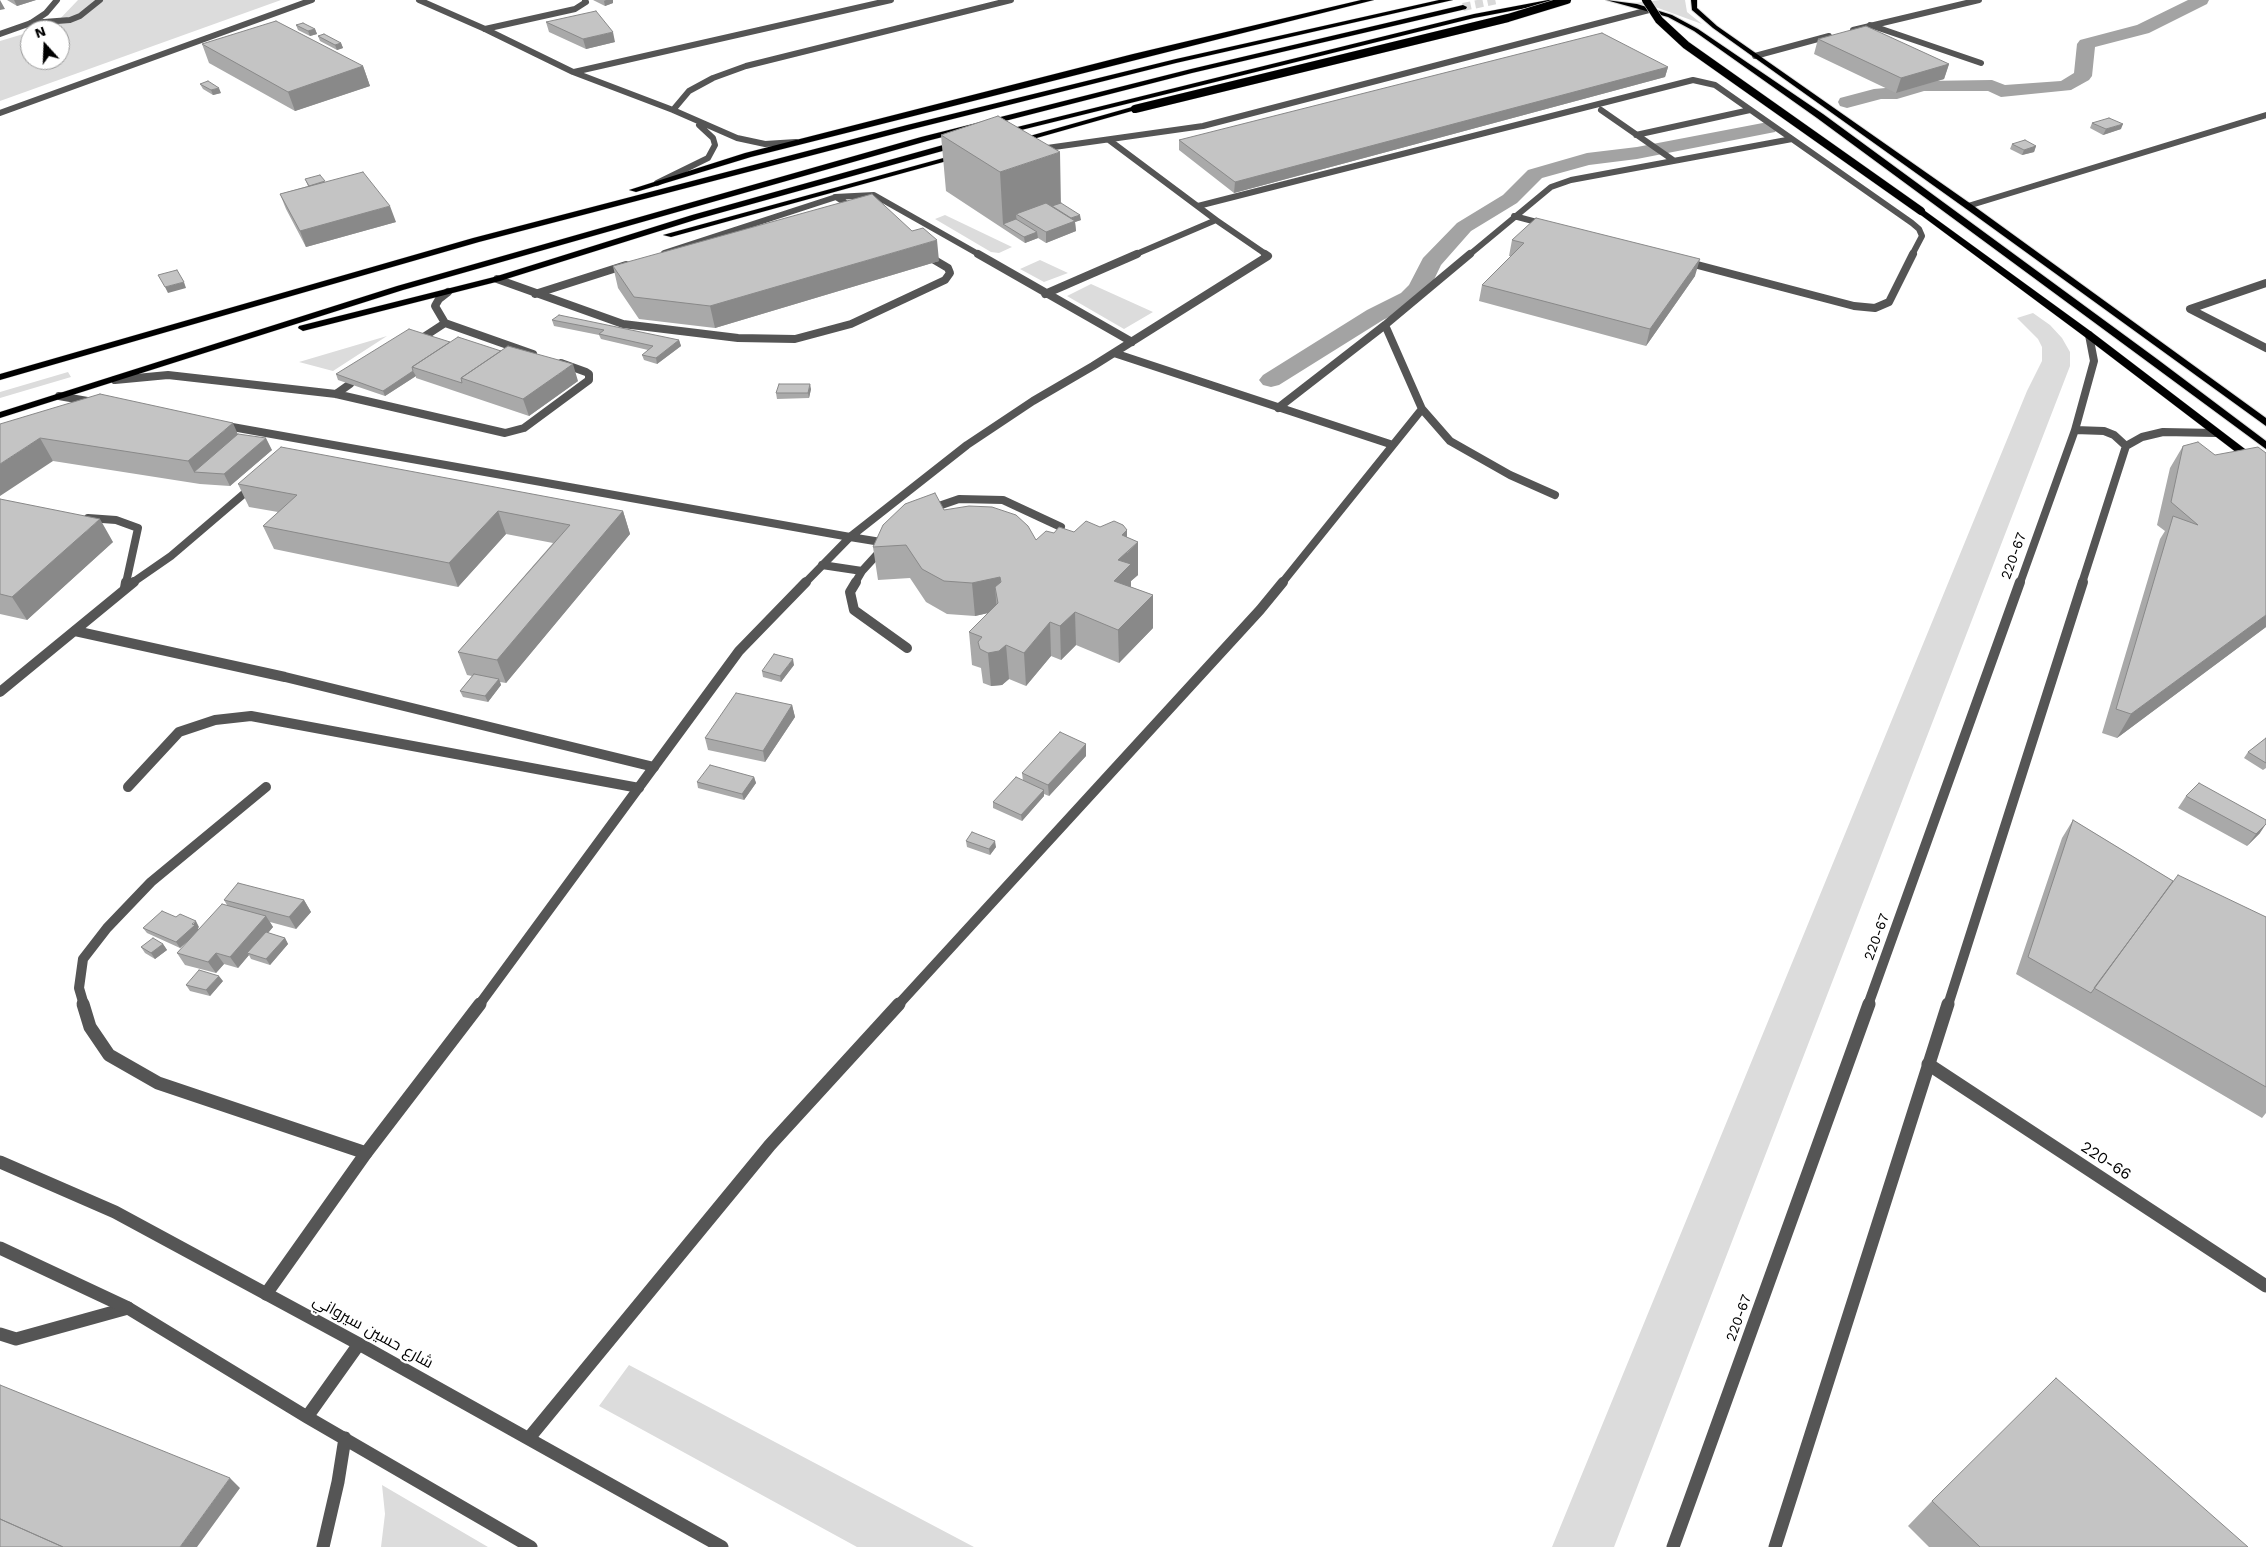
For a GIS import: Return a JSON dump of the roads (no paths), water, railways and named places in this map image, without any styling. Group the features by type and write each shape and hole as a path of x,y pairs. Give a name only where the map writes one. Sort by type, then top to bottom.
{"highway":[{"path":"1349,5 1366,0"},
{"path":"476,240 656,183 806,140 1136,56 1370,0"},
{"path":"0,377 476,240 910,127 1176,61 1449,0"},
{"path":"989,135 1474,16 1535,4 1568,0"},
{"path":"1003,145 1135,109 1508,18 1568,0"},
{"path":"1646,0 1659,20 1686,45 1921,212 2089,335 2216,434 2266,470"},
{"path":"1474,16 1499,6 1501,2"},
{"path":"0,415 179,360 400,288 924,138 1191,71 1463,7"},
{"path":"179,360 496,279 695,218 970,140"},
{"path":"563,260 719,222 974,152"}],"main road":[{"path":"1609,0 1670,16 1696,30 1820,116 2154,361 2266,446"},
{"path":"1694,0 1694,9 1701,17 1968,206 2266,423"}],"street":[{"path":"36,20 46,13 57,0"},
{"path":"70,20 80,16 100,0"},
{"path":"0,113 312,0"},
{"path":"419,0 485,29 573,72 673,110 737,138 753,142 778,144 806,140"},
{"path":"485,29 575,9 586,2 584,0"},
{"path":"573,72 891,0"},
{"path":"974,0 982,7"},
{"path":"673,110 689,91 713,78 746,66 1011,0"},
{"path":"1850,30 1980,0"},
{"path":"1032,150 1203,126 1649,10"},
{"path":"1870,25 1981,63"},
{"path":"0,34 20,28"},
{"path":"1755,56 1841,33"},
{"path":"1198,206 1688,80 1705,81 1715,85 1912,223 1921,233 1921,239 1889,302 1876,308 1861,308 1674,258"},
{"path":"656,183 708,158 715,145 713,138 705,129 673,110"},
{"path":"1601,110 1674,160"},
{"path":"1636,134 1750,110"},
{"path":"1968,206 2266,115"},
{"path":"1278,408 1385,325 1543,192 1560,183 1792,139"},
{"path":"266,1294 366,1153 487,995 739,651 822,565 850,537 967,445 1033,401 1114,354 1268,256 1216,220 1109,140"},
{"path":"1013,142 1024,148"},
{"path":"811,197 874,195 1132,342"},
{"path":"836,197 860,212"},
{"path":"658,255 836,197"},
{"path":"1514,216 1552,226"},
{"path":"1045,294 1216,220"},
{"path":"496,279 623,324 738,338 795,339 851,324 945,280 950,273 948,268 916,248"},
{"path":"535,294 629,264"},
{"path":"2266,283 2190,309 2266,348"},
{"path":"448,292 439,298 436,306 445,323 539,356"},
{"path":"422,338 445,323"},
{"path":"1385,325 1400,357 1406,378 1422,409 1450,441 1510,475 1555,496"},
{"name":"220-67","path":"1673,1547 2075,430 2094,360 2089,335"},
{"path":"1114,354 1393,445"},
{"path":"106,382 138,376 168,375 336,394 498,433 512,433 524,428 589,380 589,374 586,372 549,359"},
{"path":"336,394 350,384"},
{"path":"59,396 98,403"},
{"path":"528,1438 770,1145 1260,610 1422,409"},
{"path":"212,423 850,537 891,540 862,571 850,592 854,610 907,648"},
{"path":"2075,430 2093,429 2114,435 2126,446"},
{"path":"1775,1547 2126,446 2142,437 2163,432 2188,431 2216,434"},
{"path":"300,446 308,440"},
{"path":"0,692 125,588 171,556 262,478"},
{"path":"922,512 959,499 1003,500 1061,527"},
{"path":"80,517 116,520 138,528 125,588"},
{"path":"822,565 862,571"},
{"path":"75,631 285,677 654,767"},
{"path":"128,787 179,732 215,720 251,716 639,788"},
{"path":"266,787 151,882 107,928 83,959 79,988 90,1027 109,1055 158,1083 366,1153"},
{"name":"220-66","path":"1928,1064 2266,1286"},
{"name":"شارع حسين سيرواني","path":"0,1162 115,1212 359,1344 722,1547"},
{"path":"0,1248 128,1308 307,1417 531,1547"},
{"path":"0,1334 16,1339 128,1308"},
{"path":"307,1417 359,1344"},
{"path":"323,1547 338,1482 345,1438"}],"waterway":[{"path":"1847,102 1881,93 1897,93 1923,86 1992,85 2001,91 2065,86 2083,76 2086,61 2086,44 2143,29 2201,0"},
{"path":"1271,380 1375,315 1409,298 1419,288 1431,263 1464,227 1510,199 1535,174 1587,159 1637,153 1768,128"}],"tunnel":[{"path":"1463,7 1497,0"}]}
